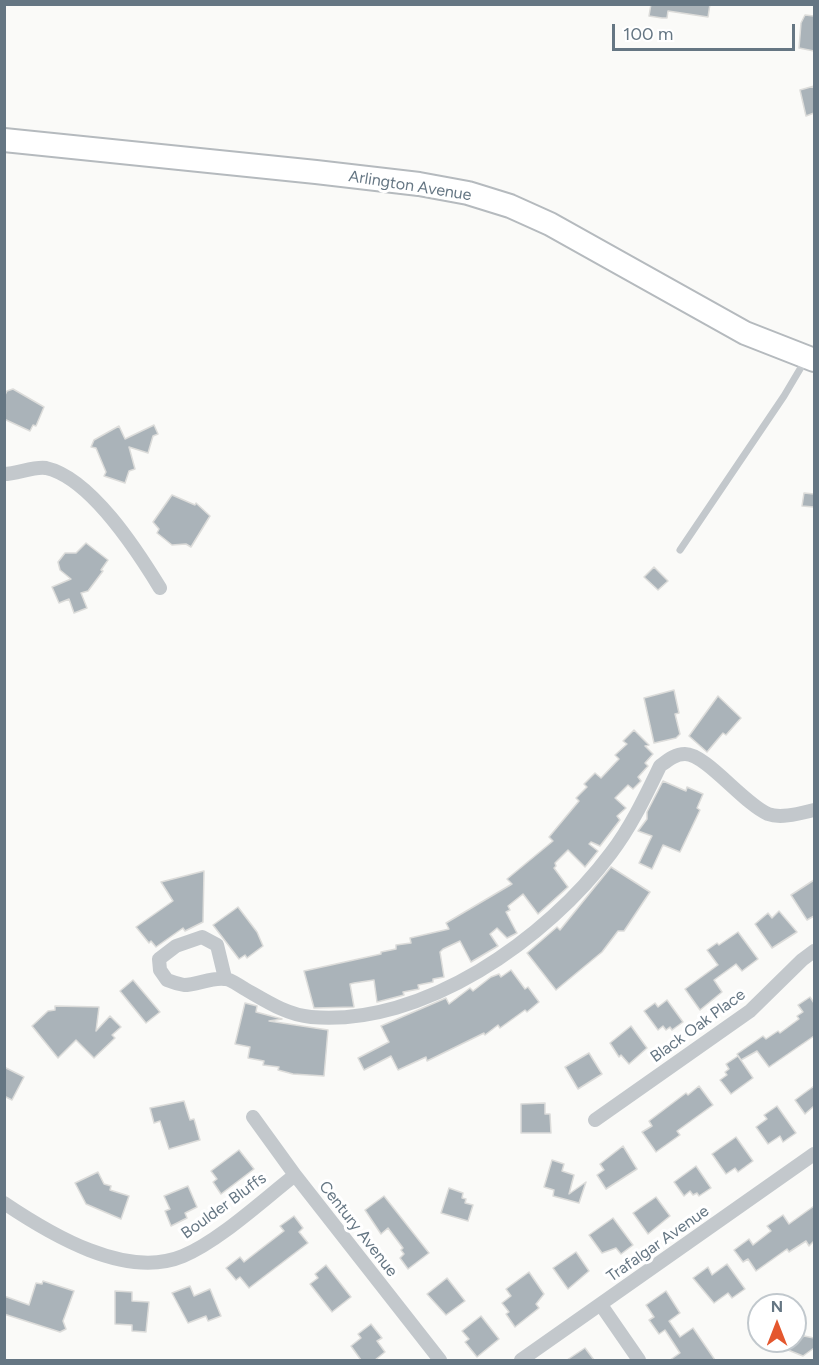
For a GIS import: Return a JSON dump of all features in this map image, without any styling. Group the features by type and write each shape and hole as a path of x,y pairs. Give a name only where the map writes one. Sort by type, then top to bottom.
{"main road":[{"name":"Arlington Avenue","path":"4,140 350,176 468,193 510,206 550,224 745,333 811,359"}],"street":[{"path":"4,474 45,468 67,479 110,515 160,588"},
{"path":"225,978 217,945 202,937 176,946 159,959 159,970 167,980 184,985 225,978 283,1010 308,1017 334,1019 362,1017 407,1005 468,976 519,944 564,907 612,852 660,765 673,757 686,754 699,757 744,800 770,815 814,810"},
{"name":"Black Oak Place","path":"595,1120 750,1011 814,951"},
{"name":"Century Avenue","path":"253,1117 295,1175 440,1360"},
{"name":"Trafalgar Avenue","path":"521,1360 814,1154"},
{"name":"Boulder Bluffs","path":"4,1203 37,1225 76,1246 118,1258 150,1262 182,1257 209,1241 295,1175"},
{"path":"601,1305 639,1360"}],"lane":[{"path":"680,550 811,359"}],"building":[{"path":"651,4 710,4 708,17 668,11 667,18 662,18 649,16"},
{"path":"805,15 814,16 814,51 799,48 801,23"},
{"path":"814,86 814,113 806,116 800,90"},
{"path":"13,389 44,407 36,426 33,425 30,431 4,419 4,397 7,391"},
{"path":"154,425 158,434 153,436 148,453 129,447 135,469 129,471 125,483 104,476 106,472 96,448 91,447 94,440 119,426 125,439"},
{"path":"804,493 814,494 814,507 802,506"},
{"path":"172,495 195,505 196,503 210,516 191,547 186,544 172,545 157,533 159,529 153,522"},
{"path":"86,543 108,560 88,591 81,593 87,608 74,613 69,599 59,603 52,587 71,579 60,570 58,562 65,553 76,553"},
{"path":"654,567 668,581 658,590 644,577"},
{"path":"674,690 679,713 675,714 680,734 676,738 654,743 644,698"},
{"path":"718,696 741,718 726,735 723,733 707,752 689,736"},
{"path":"634,730 649,745 645,746 653,754 645,763 648,766 638,777 641,781 633,789 628,785 615,798 626,808 617,816 620,820 600,846 591,842 589,844 598,851 585,867 568,850 555,863 554,868 568,887 538,914 523,894 508,906 510,910 506,912 517,933 507,938 497,928 490,934 498,946 471,962 460,941 443,949 440,952 444,977 418,985 419,989 403,992 404,995 377,1002 374,980 350,984 354,1007 314,1008 304,971 381,954 381,952 396,949 396,945 411,943 410,938 449,929 446,923 512,884 507,879 553,841 549,837 579,801 576,798 587,787 584,784 595,773 601,778 619,759 615,755 627,744 623,741"},
{"path":"663,781 686,791 687,787 703,794 697,808 700,810 680,852 663,845 652,869 639,863 652,836 638,831 647,819 647,812"},
{"path":"611,867 650,892 624,931 618,931 602,952 556,990 527,953 557,927 560,930"},
{"path":"204,871 203,922 185,931 183,928 156,947 151,941 149,943 136,927 173,901 161,882"},
{"path":"814,880 814,916 807,920 791,895"},
{"path":"238,907 257,932 263,946 247,958 245,955 239,959 213,925"},
{"path":"779,911 797,932 772,948 755,924 768,913 772,918"},
{"path":"738,932 758,959 742,971 736,964 714,980 722,992 700,1010 685,989 718,965 707,950"},
{"path":"511,970 525,989 528,987 539,1002 527,1012 525,1010 500,1028 498,1025 485,1035 484,1033 427,1061 426,1057 398,1070 391,1056 364,1070 358,1058 389,1042 381,1026 446,998 449,1004 470,988 473,991 491,977 499,974 501,977"},
{"path":"133,980 160,1012 146,1023 120,991"},
{"path":"810,997 814,1003 814,1036 769,1067 757,1051 741,1060 737,1054 763,1036 766,1039 778,1031 780,1033 799,1019 797,1016 803,1012 798,1005"},
{"path":"667,1000 683,1022 672,1030 670,1027 666,1030 663,1026 658,1030 644,1011 655,1003 658,1007"},
{"path":"245,1003 257,1006 256,1012 282,1019 269,1021 328,1030 324,1076 293,1074 278,1070 279,1067 263,1065 264,1061 248,1058 250,1047 235,1044"},
{"path":"55,1006 99,1007 96,1031 110,1016 121,1027 112,1035 115,1038 94,1058 76,1040 58,1058 32,1026 48,1011 55,1010"},
{"path":"631,1026 647,1048 629,1064 621,1055 619,1057 610,1043"},
{"path":"589,1053 602,1074 578,1089 565,1067"},
{"path":"738,1056 753,1078 731,1094 720,1080 727,1075 725,1072 729,1069 726,1064"},
{"path":"4,1067 24,1077 12,1100 4,1096"},
{"path":"699,1086 713,1105 677,1131 680,1135 656,1152 642,1132 652,1126 649,1121"},
{"path":"814,1086 814,1106 805,1114 795,1100"},
{"path":"184,1101 190,1120 194,1119 200,1140 169,1149 160,1121 154,1123 150,1108"},
{"path":"545,1103 545,1114 550,1114 551,1133 521,1133 521,1104"},
{"path":"777,1106 796,1133 783,1142 780,1136 768,1144 756,1127 767,1119 764,1115"},
{"path":"736,1137 753,1161 738,1172 735,1168 726,1174 712,1154"},
{"path":"623,1146 637,1169 606,1189 597,1175 604,1170 600,1164"},
{"path":"239,1150 254,1169 221,1194 213,1182 217,1179 211,1171"},
{"path":"552,1160 564,1164 562,1171 574,1175 569,1194 586,1182 579,1203 553,1196 554,1190 544,1187"},
{"path":"696,1166 711,1188 699,1196 697,1193 693,1195 690,1191 684,1196 674,1182"},
{"path":"98,1172 104,1184 111,1186 110,1190 129,1196 121,1219 86,1204 75,1183"},
{"path":"188,1186 197,1207 185,1213 187,1218 171,1226 165,1211 170,1209 164,1196"},
{"path":"449,1188 463,1193 462,1198 466,1199 465,1203 473,1205 468,1221 441,1213"},
{"path":"384,1196 429,1253 408,1269 400,1258 404,1254 401,1250 403,1248 388,1228 381,1234 365,1210"},
{"path":"656,1197 670,1216 648,1234 633,1213"},
{"path":"814,1206 814,1241 809,1246 806,1241 789,1252 787,1249 756,1271 748,1259 743,1262 734,1250 749,1239 753,1245 771,1231 767,1226 783,1215 789,1224"},
{"path":"294,1216 303,1228 299,1232 308,1243 249,1288 240,1277 236,1280 226,1268 240,1257 244,1262 284,1231 280,1226"},
{"path":"613,1218 633,1245 621,1254 616,1248 602,1253 589,1235"},
{"path":"576,1252 589,1271 568,1289 553,1268"},
{"path":"727,1264 745,1289 732,1298 728,1293 714,1303 693,1278 708,1267 712,1275"},
{"path":"326,1265 351,1297 332,1312 310,1284 318,1278 315,1274"},
{"path":"529,1272 544,1294 536,1304 539,1308 515,1327 506,1314 509,1312 502,1303 511,1296 506,1289"},
{"path":"447,1278 465,1301 446,1315 427,1294"},
{"path":"43,1281 74,1291 63,1321 66,1329 60,1332 4,1314 4,1296 29,1305 36,1283 42,1284"},
{"path":"190,1286 194,1296 210,1289 221,1316 208,1321 206,1316 188,1323 172,1293"},
{"path":"115,1291 132,1292 132,1301 149,1302 146,1332 132,1331 132,1325 115,1324"},
{"path":"666,1291 680,1313 669,1321 680,1337 693,1328 715,1360 670,1360 680,1353 665,1330 659,1334 649,1320 654,1317 646,1305"},
{"path":"481,1316 499,1339 477,1357 465,1342 469,1339 462,1331"},
{"path":"371,1324 382,1338 377,1341 385,1352 375,1360 361,1360 351,1346 361,1338 358,1334"},
{"path":"807,1337 814,1338 814,1348 803,1356 796,1353 807,1353"},
{"path":"585,1348 594,1360 567,1360"}]}
